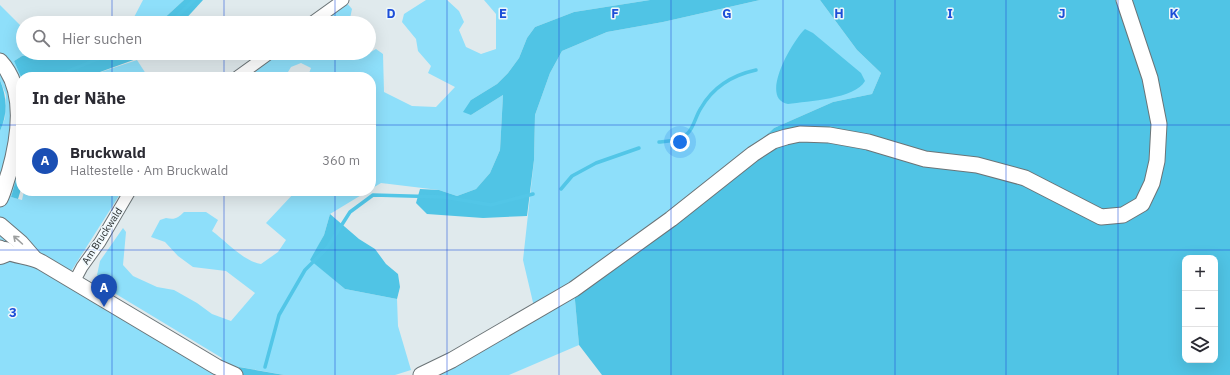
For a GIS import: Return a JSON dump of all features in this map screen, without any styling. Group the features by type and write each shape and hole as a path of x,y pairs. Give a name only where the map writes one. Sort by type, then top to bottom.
{"street":[{"path":"320,16 342,0"},
{"path":"421,375 452,360 574,289 671,220 753,154 773,141 786,137 800,134 829,135 868,142 925,159 977,165 1025,178 1101,217 1123,215 1142,204 1152,183 1157,161 1159,124 1150,78 1124,0"},
{"path":"244,72 260,60"},
{"path":"0,61 12,83 16,96"},
{"path":"0,199 16,145"},
{"name":"Am Bruckwald","path":"74,282 127,196"},
{"path":"0,225 21,243 34,258 217,367 235,375"},
{"path":"2,251 34,258"}],"shaded area":[{"path":"143,0 184,0 167,16 135,16"},
{"path":"184,0 203,0 188,16 167,16"},
{"path":"426,0 447,0 459,11 464,22 459,30 466,47 481,54 496,49 496,14 484,0 650,0 574,12 535,27 527,38 519,58 508,73 497,84 471,100 471,115 503,95 500,150 490,173 476,189 457,196 439,190 381,183 376,186 376,72 310,72 311,68 301,63 291,67 288,72 255,72 270,60 376,60 376,49 383,54 384,92 412,106 436,107 455,87 428,73 431,66 418,51 416,39 402,22 404,14"},
{"path":"650,0 760,0 663,22 607,32 562,51 550,73 535,115 534,160 527,216 483,218 427,214 416,203 420,189 439,190 457,196 476,189 490,173 500,150 503,95 471,115 463,112 471,100 497,84 508,73 519,58 527,38 535,27 574,12"},
{"path":"760,0 820,0 857,50 881,73 872,94 833,102 774,128 713,187 574,289 579,345 509,375 421,375 535,311 523,260 534,160 535,115 550,73 562,51 607,32 663,22"},
{"path":"820,0 1230,0 1230,375 602,375 579,345 574,289 713,187 774,128 833,102 872,94 881,73 857,50"},
{"path":"346,2 352,9 350,16 328,16"},
{"path":"0,5 16,21 16,60 14,61 19,72 16,72 16,180 11,197 22,200 23,196 119,196 63,284 215,372 222,358 111,291 97,275 100,261 123,228 126,232 123,265 133,276 157,287 174,290 197,303 212,314 231,321 255,293 226,271 193,267 178,256 165,242 151,237 160,220 166,218 176,218 184,212 206,212 218,220 212,231 242,255 261,264 278,252 286,240 266,223 291,196 360,196 330,214 324,235 311,260 345,289 397,299 398,326 411,370 395,375 284,375 240,367 240,375 0,375 0,131 5,118 6,95 0,80"},
{"path":"805,29 813,33 861,73 865,81 860,87 852,92 819,100 788,104 780,100 776,92 777,81 781,69 786,56"},
{"path":"16,60 133,60 100,72 19,72 14,61"},
{"path":"137,60 145,72 101,72"},
{"path":"0,80 6,106 3,124 0,131"},
{"path":"16,180 16,196 19,196 18,199 11,197"},
{"path":"330,214 359,239 375,249 386,264 398,274 400,287 397,299 345,289 310,260 324,235"},
{"path":"239,367 284,375 240,375"}],"waterway":[{"path":"177,16 194,0"},
{"path":"66,72 96,60"},
{"path":"659,142 675,140 685,136 692,128 699,111 711,94 724,83 739,75 756,70"},
{"path":"561,189 572,176 596,163 639,148"},
{"path":"376,195 444,197 491,205 533,194"},
{"path":"265,367 279,315 305,270 327,248 350,212 372,196"}],"place":[{"name":"Bruckwald","path":"104,307"}]}
